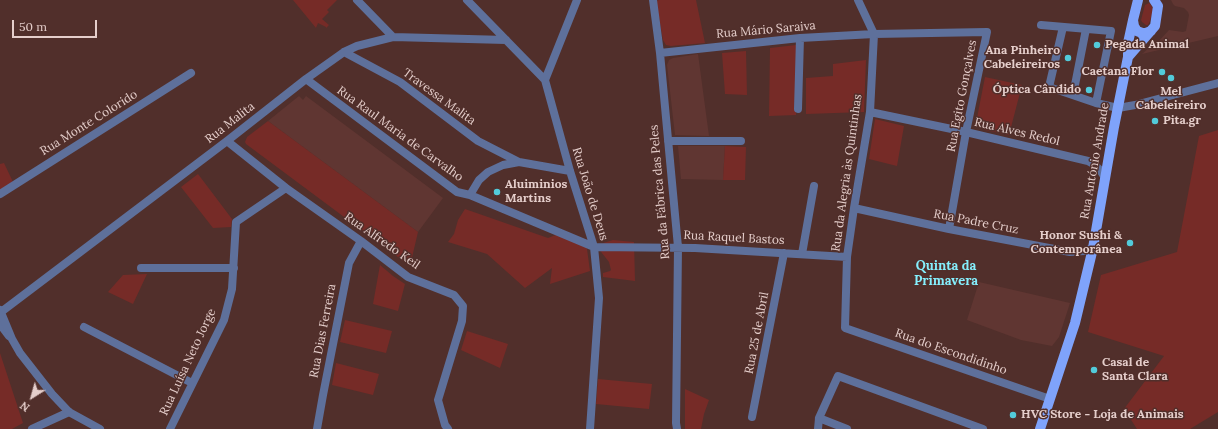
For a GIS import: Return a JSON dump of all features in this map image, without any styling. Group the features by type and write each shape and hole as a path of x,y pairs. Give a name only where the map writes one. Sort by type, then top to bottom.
{"main road":[{"path":"1128,57 1155,26 1158,6 1155,0"},
{"name":"Rua António Andrade","path":"1040,429 1075,323 1093,248 1128,57 1128,43 1138,1"},
{"path":"1134,20 1134,26 1137,31 1146,33 1151,31"}],"street":[{"path":"357,0 393,37"},
{"name":"Rua João de Deus","path":"467,0 545,80 570,170 594,247 600,298 590,429"},
{"path":"545,80 577,0"},
{"name":"Rua da Fábrica das Peles","path":"652,0 660,53 678,247 677,429"},
{"name":"Rua da Alegria às Quintinhas","path":"845,328 847,257 870,112 874,34 858,0"},
{"path":"1042,25 1110,31 1096,103"},
{"path":"1063,27 1049,88 1096,103 1118,108 1135,105 1218,82"},
{"path":"1073,95 1086,29"},
{"name":"Rua Egito Gonçalves","path":"874,34 987,32 966,132 949,229"},
{"name":"Rua Mário Saraiva","path":"660,53 800,38 874,34"},
{"name":"Rua Malita","path":"0,311 306,79 344,52 357,46 393,37 506,40"},
{"path":"798,109 800,38"},
{"name":"Travessa Malita","path":"344,52 400,82 478,141 519,162 570,170"},
{"name":"Rua Monte Colorido","path":"0,194 191,73"},
{"name":"Rua Raul Maria de Carvalho","path":"306,79 457,192 594,247"},
{"name":"Rua Alves Redol","path":"870,112 966,132 1088,161 1095,165 1105,178"},
{"name":"Rua Alfredo Keil","path":"226,141 286,188 361,241 408,277 454,295 463,306 462,321 438,400 445,425 448,429"},
{"path":"668,141 741,141"},
{"name":"Travessa Malita","path":"470,196 479,180 488,172 503,165 519,162"},
{"path":"802,254 814,186"},
{"name":"Rua Luísa Neto Jorge","path":"170,429 224,320 232,289 236,222 286,188"},
{"name":"Rua Padre Cruz","path":"854,208 949,229 1070,252 1084,252 1093,248"},
{"name":"Rua Dias Ferreira","path":"317,429 322,395 349,263 361,241"},
{"name":"Rua Raquel Bastos","path":"594,247 678,247 847,257"},
{"name":"Rua 25 de Abril","path":"752,417 784,253"},
{"path":"141,268 234,268"},
{"path":"0,311 12,339 20,353 52,394 69,412 100,429"},
{"path":"0,324 12,339"},
{"path":"84,327 192,383"},
{"name":"Rua do Escondidinho","path":"845,328 1050,399"},
{"path":"818,429 819,418 838,376 982,429"},
{"path":"32,429 69,412"},
{"path":"819,418 847,429"}],"shaded area":[{"path":"293,0 337,0 327,10 329,12 322,19 329,25 326,28 318,23 316,28"},
{"path":"696,0 705,43 671,46 666,45 663,40 656,1"},
{"path":"1171,0 1218,0 1218,36 1142,54 1158,42 1169,30 1186,31 1189,15 1188,12 1184,8 1175,6"},
{"path":"1149,3 1153,9 1150,21 1148,25 1146,25 1141,20 1145,5"},
{"path":"796,45 796,115 769,116 770,48"},
{"path":"746,51 747,95 725,94 722,53"},
{"path":"698,54 709,136 675,135 667,65 669,60 673,58"},
{"path":"866,60 864,112 806,114 806,78 833,76 833,64"},
{"path":"985,77 1022,85 1009,135 985,130 977,122"},
{"path":"299,96 303,100 306,96 443,198 418,232 268,121"},
{"path":"875,119 904,126 897,166 869,159"},
{"path":"268,121 418,232 410,266 246,144 245,142 247,137"},
{"path":"1218,130 1218,412 1190,429 1137,429 1124,409 1164,356 1088,332 1101,275 1177,252 1199,136"},
{"path":"678,146 725,146 723,180 681,179"},
{"path":"725,146 746,147 745,180 723,180"},
{"path":"4,163 13,182 0,190 0,164"},
{"path":"198,174 232,219 231,227 213,228 181,187"},
{"path":"465,209 548,238 558,234 585,245 587,249 590,271 550,284 552,268 525,288 487,254 448,242 454,234 458,220"},
{"path":"613,240 634,242 635,281 603,277 603,273 611,270 609,262 598,248 600,244"},
{"path":"380,265 405,284 398,311 373,304"},
{"path":"147,274 133,304 108,292 123,275"},
{"path":"979,282 1070,303 1059,337 1052,346 1021,340 967,320"},
{"path":"345,320 392,331 386,353 340,342"},
{"path":"467,331 508,344 500,368 461,350"},
{"path":"0,353 23,423 12,429 0,429"},
{"path":"336,363 379,374 373,395 332,385"},
{"path":"598,379 652,384 649,409 596,404"},
{"path":"685,389 709,400 701,429 685,429"}],"place":[{"name":"Pegada Animal","path":"1097,45"},
{"name":"Ana Pinheiro Cabeleireiros","path":"1068,58"},
{"name":"Caetana Flor","path":"1162,72"},
{"name":"Mel Cabeleireiro","path":"1171,78"},
{"name":"Óptica Cândido","path":"1089,90"},
{"name":"Pita.gr","path":"1155,121"},
{"name":"Aluiminios Martins","path":"497,192"},
{"name":"Honor Sushi & Contemporânea","path":"1130,243"},
{"name":"Casal de Santa Clara","path":"1094,370"},
{"name":"HVC Store - Loja de Animais","path":"1013,415"}],"district":[{"name":"Quinta da Primavera","path":"946,274"}]}
